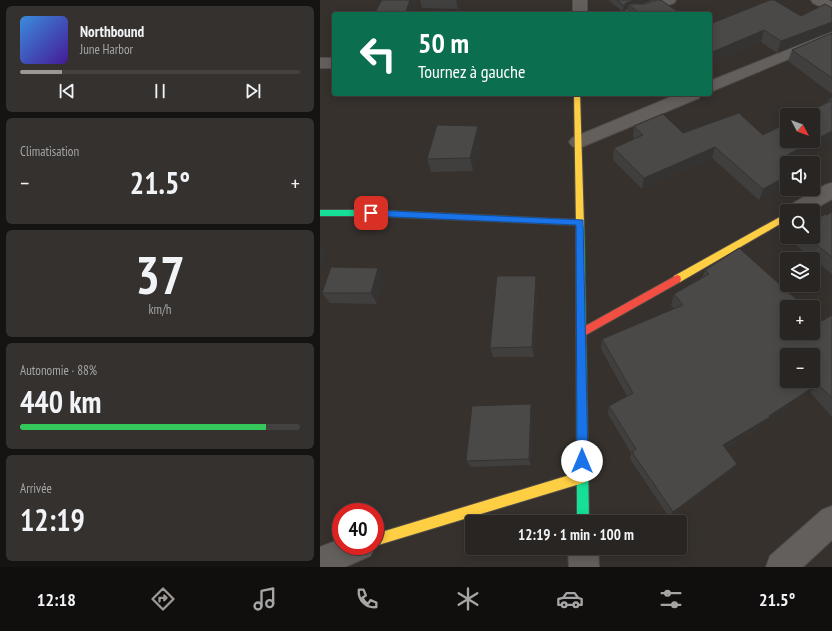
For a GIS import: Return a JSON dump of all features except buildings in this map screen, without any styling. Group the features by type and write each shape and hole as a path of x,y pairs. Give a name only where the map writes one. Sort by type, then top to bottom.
{"street":[{"path":"580,0 580,12"},
{"path":"636,12 669,0"},
{"path":"818,0 832,8"},
{"path":"712,86 832,36"},
{"path":"320,63 332,63"},
{"path":"577,96 583,515"},
{"path":"578,142 688,96"},
{"path":"807,204 832,190"},
{"path":"320,213 371,213 580,222"},
{"path":"581,333 780,220"},
{"path":"384,537 583,476"},
{"path":"781,567 832,520"},
{"path":"320,562 338,555"},
{"path":"583,555 584,567"}],"traffic: fast":[{"path":"320,213 371,213 580,222"},
{"path":"580,226 583,515"}],"traffic: slow":[{"path":"577,96 580,226"},
{"path":"677,279 780,220"},
{"path":"384,537 583,477"}],"traffic: jam":[{"path":"581,333 677,279"}],"route":[{"path":"371,213 580,222 582,461"}]}
